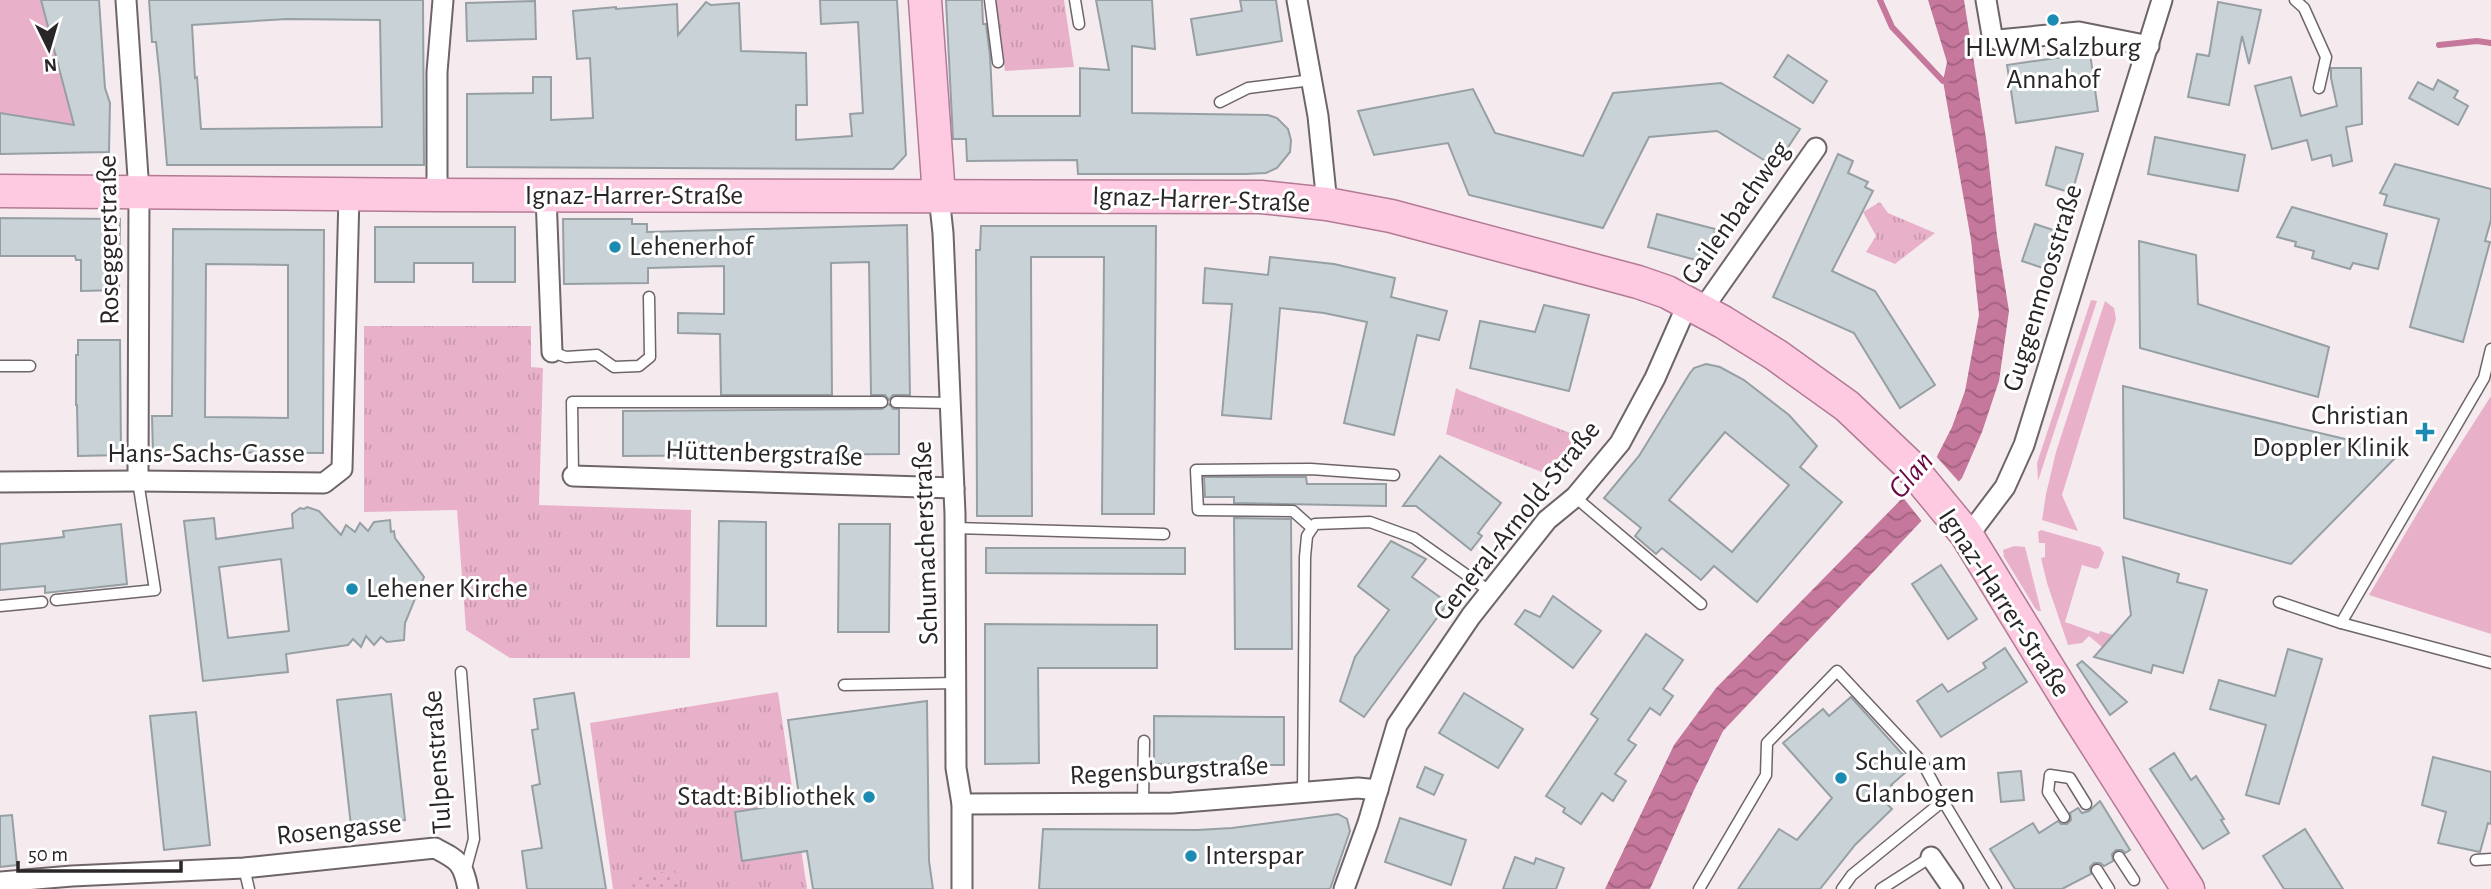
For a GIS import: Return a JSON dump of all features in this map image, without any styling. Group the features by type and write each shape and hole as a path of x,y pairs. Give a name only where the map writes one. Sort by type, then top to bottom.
{"main road":[{"path":"925,0 939,196"},
{"name":"Ignaz-Harrer-Straße","path":"0,191 547,196 1261,197 1327,204 1391,216 1648,285 1695,307 1776,355 1847,406 1909,465 1959,526 2188,889"}],"street":[{"name":"Roseggerstraße","path":"126,0 139,192 138,481"},
{"path":"437,195 437,72 443,0"},
{"path":"1297,0 1312,80 1327,204"},
{"path":"1986,0 1992,35 1998,40 2079,32 2149,46"},
{"name":"Guggenmoosstraße","path":"1959,526 2005,488 2024,444 2162,0"},
{"name":"Gailenbachweg","path":"1695,307 1816,148"},
{"name":"Hans-Sachs-Gasse","path":"0,482 324,483 342,468 349,195"},
{"path":"547,196 552,352"},
{"name":"Schumacherstraße","path":"939,196 954,488 956,768 962,804 962,889"},
{"name":"General-Arnold-Straße","path":"1344,889 1397,725 1490,592 1547,520 1576,497 1620,443 1695,307"},
{"name":"Hüttenbergstraße","path":"573,476 954,488"},
{"name":"Regensburgstraße","path":"962,804 1172,803 1358,788 1378,790"},
{"name":"Rosengasse","path":"0,882 130,881 435,848 458,860 466,881"},
{"path":"1931,857 1953,889"}],"lane":[{"path":"990,0 998,62"},
{"path":"1074,0 1079,24"},
{"path":"2295,0 2304,8 2326,57 2319,88"},
{"path":"1220,102 1248,88 1312,80"},
{"path":"552,352 566,357 597,355 614,367 639,366 650,357 649,298"},
{"path":"2342,622 2483,378 2491,349"},
{"path":"0,366 30,366"},
{"path":"573,476 572,402 882,402"},
{"path":"896,402 949,403"},
{"path":"1312,528 1293,511 1198,510 1196,470 1311,468 1394,475"},
{"path":"57,600 155,590 138,481"},
{"path":"1576,497 1701,604"},
{"path":"1303,792 1305,557 1307,536 1315,524 1370,522 1414,538 1490,592"},
{"path":"955,528 1164,534"},
{"path":"0,606 43,602"},
{"path":"2279,602 2491,663"},
{"path":"1699,889 1766,775 1767,743 1837,671 1922,762 1996,889"},
{"name":"Tulpenstraße","path":"461,672 474,839 466,881"},
{"path":"844,685 957,684"},
{"path":"1143,803 1144,741"},
{"path":"2064,817 2048,792 2050,775 2070,778 2086,804"},
{"path":"1842,889 1852,875 1943,801"},
{"path":"1881,889 1931,857"},
{"path":"2119,857 2134,880"},
{"path":"2476,860 2491,859"},
{"path":"244,868 249,889"},
{"path":"2097,870 2109,889"}],"green space":[{"path":"0,0 43,0 74,125 0,113"},
{"path":"995,0 1064,0 1074,67 1005,71"},
{"path":"1880,202 1888,213 1935,233 1895,264 1866,252 1876,236 1863,212"},
{"path":"2091,300 2097,301 2038,481 2037,463"},
{"path":"2105,301 2114,308 2116,319 2062,495 2078,531 2042,520 2056,452"},
{"path":"364,326 531,326 531,367 543,368 539,505 691,510 690,658 510,658 466,630 457,510 364,512"},
{"path":"1456,388 1586,439 1559,479 1446,434"},
{"path":"2491,396 2491,634 2369,595"},
{"path":"2041,530 2100,547 2104,553 2096,569 2082,565 2065,622 2099,634 2100,631 2113,635 2102,647 2089,636 2082,643 2068,645 2041,558 2045,557 2045,543 2039,543 2038,532"},
{"path":"2014,546 2025,547 2041,611 2035,608 2004,557 2003,550"},
{"path":"778,692 807,889 613,889 590,723"},
{"path":"675,870 678,889 633,889 631,877"}],"water":[{"path":"1928,0 1964,0 2009,311 1999,381 1982,432 1962,478 1723,731 1650,889 1605,889 1674,745 1716,688 1930,470 1952,427 1965,391 1979,315 1971,240 1943,81 1947,62"}],"pier":[{"path":"1934,454 1961,484 1924,524 1901,495 1927,468"}],"building":[{"path":"41,0 99,0 105,88 110,103 109,152 0,154 0,113 74,125"},
{"path":"149,0 423,0 424,165 167,165 156,42 152,42","holes":["287,19 380,20 382,127 201,129 192,25"]},
{"path":"820,0 897,0 906,155 893,169 467,167 467,94 533,93 533,77 551,77 551,120 593,118 590,58 577,59 573,11 616,7 677,4 678,35 706,2 711,5 739,3 741,51 806,53 807,105 796,105 796,140 852,136 850,114 863,113 858,22 821,24"},
{"path":"946,0 982,0 983,24 986,24 990,55 993,116 1080,116 1080,68 1109,70 1096,0 1152,0 1155,49 1132,46 1132,113 1268,115 1277,118 1288,129 1290,152 1277,168 1266,173 1245,174 1078,174 1077,160 967,161 966,139 953,139"},
{"path":"1240,0 1276,0 1282,41 1197,55 1191,19 1242,11"},
{"path":"535,1 536,39 467,41 466,3"},
{"path":"2218,2 2261,10 2249,64 2242,36 2229,105 2188,97 2197,54 2209,56"},
{"path":"2090,53 2098,111 2016,123 2007,65"},
{"path":"1788,55 1827,81 1813,103 1774,77"},
{"path":"2331,68 2361,68 2362,124 2346,127 2352,161 2333,166 2331,155 2312,160 2307,140 2272,149 2255,86 2291,77 2301,116 2337,106"},
{"path":"2438,80 2458,91 2454,98 2468,106 2458,125 2409,98 2418,82 2433,90"},
{"path":"1721,83 1800,129 1775,167 1717,131 1649,137 1603,228 1469,195 1448,143 1374,155 1358,111 1473,89 1495,133 1583,156 1613,93"},
{"path":"2155,137 2245,155 2238,191 2148,174"},
{"path":"2056,147 2083,154 2072,193 2046,185"},
{"path":"1838,154 1853,161 1848,173 1868,182 1865,187 1873,191 1832,271 1875,291 1935,385 1900,408 1854,333 1773,297"},
{"path":"2395,164 2491,189 2491,220 2485,241 2490,242 2463,342 2410,327 2439,219 2384,205 2387,195 2380,193"},
{"path":"2292,207 2387,234 2378,269 2353,263 2350,269 2312,258 2314,251 2277,237"},
{"path":"1657,214 1715,229 1707,263 1648,247"},
{"path":"0,218 120,219 119,290 81,291 81,260 76,260 75,256 0,256"},
{"path":"563,219 632,219 632,224 647,224 647,232 907,225 910,395 893,395 889,400 885,395 871,395 869,262 831,263 832,395 721,395 720,334 678,333 678,313 724,314 724,266 648,268 648,283 564,284"},
{"path":"2035,224 2062,233 2049,270 2022,261"},
{"path":"981,226 1156,226 1154,514 1102,514 1104,257 1031,257 1032,516 977,516 976,250 980,250"},
{"path":"375,227 515,227 515,282 473,282 473,263 414,263 414,282 375,282"},
{"path":"173,229 324,230 323,453 153,452 152,416 172,416","holes":["206,264 288,265 288,418 205,417"]},
{"path":"2139,241 2196,255 2198,304 2329,347 2318,397 2140,348"},
{"path":"1270,257 1334,264 1395,278 1391,297 1447,311 1439,340 1417,335 1394,435 1344,423 1367,322 1324,313 1280,308 1271,419 1222,415 1232,304 1203,303 1205,268 1268,275"},
{"path":"1544,305 1589,315 1569,391 1470,368 1480,321 1535,332"},
{"path":"78,340 120,340 121,455 78,456"},
{"path":"1706,364 1720,367 1744,380 1789,415 1817,446 1800,467 1842,502 1757,602 1714,566 1701,580 1662,548 1656,554 1635,536 1641,528 1604,498 1639,456 1694,368","holes":["1725,432 1789,485 1732,552 1669,500"]},
{"path":"2123,386 2399,454 2291,564 2124,518"},
{"path":"889,404 893,409 899,409 899,454 623,456 623,411 882,409"},
{"path":"1440,456 1501,503 1478,533 1482,536 1471,550 1416,506 1403,506"},
{"path":"1204,477 1306,477 1307,484 1386,484 1386,506 1234,503 1234,497 1205,497"},
{"path":"307,507 319,511 341,535 346,525 355,532 360,523 368,531 374,522 390,520 391,532 394,531 395,538 424,577 405,623 404,640 387,642 381,637 374,645 366,636 361,647 353,639 348,645 286,654 288,672 203,681 184,521 214,518 216,539 293,528 292,514 300,508","holes":["281,559 289,631 228,638 219,567"]},
{"path":"1234,518 1291,519 1292,649 1235,649"},
{"path":"719,521 766,522 766,626 717,626"},
{"path":"121,524 127,584 45,593 45,586 0,590 0,544 64,537 63,531"},
{"path":"839,524 890,524 889,632 838,632"},
{"path":"1391,541 1426,559 1412,577 1448,603 1364,717 1340,701 1355,657 1389,610 1358,586"},
{"path":"986,548 1185,548 1185,574 986,573"},
{"path":"2123,557 2179,574 2177,582 2207,590 2183,673 2153,665 2151,673 2094,657 2131,615"},
{"path":"1941,565 1977,619 1948,639 1912,584"},
{"path":"1553,596 1601,631 1573,668 1515,624 1525,610 1540,617"},
{"path":"985,624 1157,625 1157,668 1038,668 1039,763 985,764"},
{"path":"1646,634 1683,660 1663,689 1673,696 1660,715 1650,708 1628,740 1636,745 1615,774 1626,781 1613,801 1602,793 1581,824 1563,812 1565,808 1546,796 1598,719 1591,714"},
{"path":"2005,648 2027,682 1941,737 1917,701 1942,684 1948,692 1986,668 1983,663"},
{"path":"2288,649 2322,659 2279,804 2246,795 2266,725 2210,709 2219,680 2275,696"},
{"path":"2082,661 2127,702 2110,715 2077,665"},
{"path":"574,693 606,889 527,889 522,851 542,848 532,786 540,784 532,730 538,729 534,699"},
{"path":"1464,693 1523,729 1498,768 1439,733"},
{"path":"391,694 405,820 351,826 337,700"},
{"path":"1851,697 1913,766 1891,785 1898,793 1886,803 1892,809 1855,845 1820,889 1738,889 1779,829 1797,840 1832,798 1783,743 1823,709 1829,716"},
{"path":"927,701 929,861 933,889 813,889 807,851 742,861 735,812 800,802 788,720"},
{"path":"196,712 210,845 164,850 150,716"},
{"path":"1154,716 1284,717 1284,765 1154,764"},
{"path":"2174,753 2191,780 2196,776 2224,819 2221,820 2229,833 2203,849 2150,769"},
{"path":"2433,757 2491,772 2491,824 2488,823 2480,852 2438,843 2446,812 2422,805"},
{"path":"1425,767 1443,775 1434,795 1417,787"},
{"path":"2021,771 2024,800 2001,802 1998,773"},
{"path":"2100,801 2130,850 2125,853 2116,850 2112,854 2113,861 2104,866 2094,863 2090,867 2091,874 2062,889 2015,889 1990,849 2033,823 2039,833 2058,821 2067,824 2071,820 2070,813 2078,808 2082,813 2089,811"},
{"name":"Interspar","path":"1338,814 1347,819 1350,831 1330,889 1039,889 1043,829 1197,830"},
{"path":"12,815 17,865 0,867 0,816"},
{"path":"1400,818 1466,840 1451,885 1385,862"},
{"path":"2305,829 2343,889 2284,889 2263,856"},
{"path":"1515,857 1534,864 1536,858 1564,868 1556,889 1503,889"}],"waterway":[{"path":"1880,0 1892,27 1943,81 1949,78"},
{"path":"2439,45 2477,41 2491,43"}],"place":[{"name":"HLWM Salzburg Annahof","path":"2053,20"},
{"name":"Lehenerhof","path":"615,247"},
{"name":"Christian Doppler Klinik","path":"2425,432"},
{"name":"Lehener Kirche","path":"352,589"},
{"name":"Schule am Glanbogen","path":"1841,778"},
{"name":"Stadt:Bibliothek","path":"869,797"},
{"name":"Interspar","path":"1191,856"}],"water label":[{"name":"Glan","path":"1911,475"}]}
